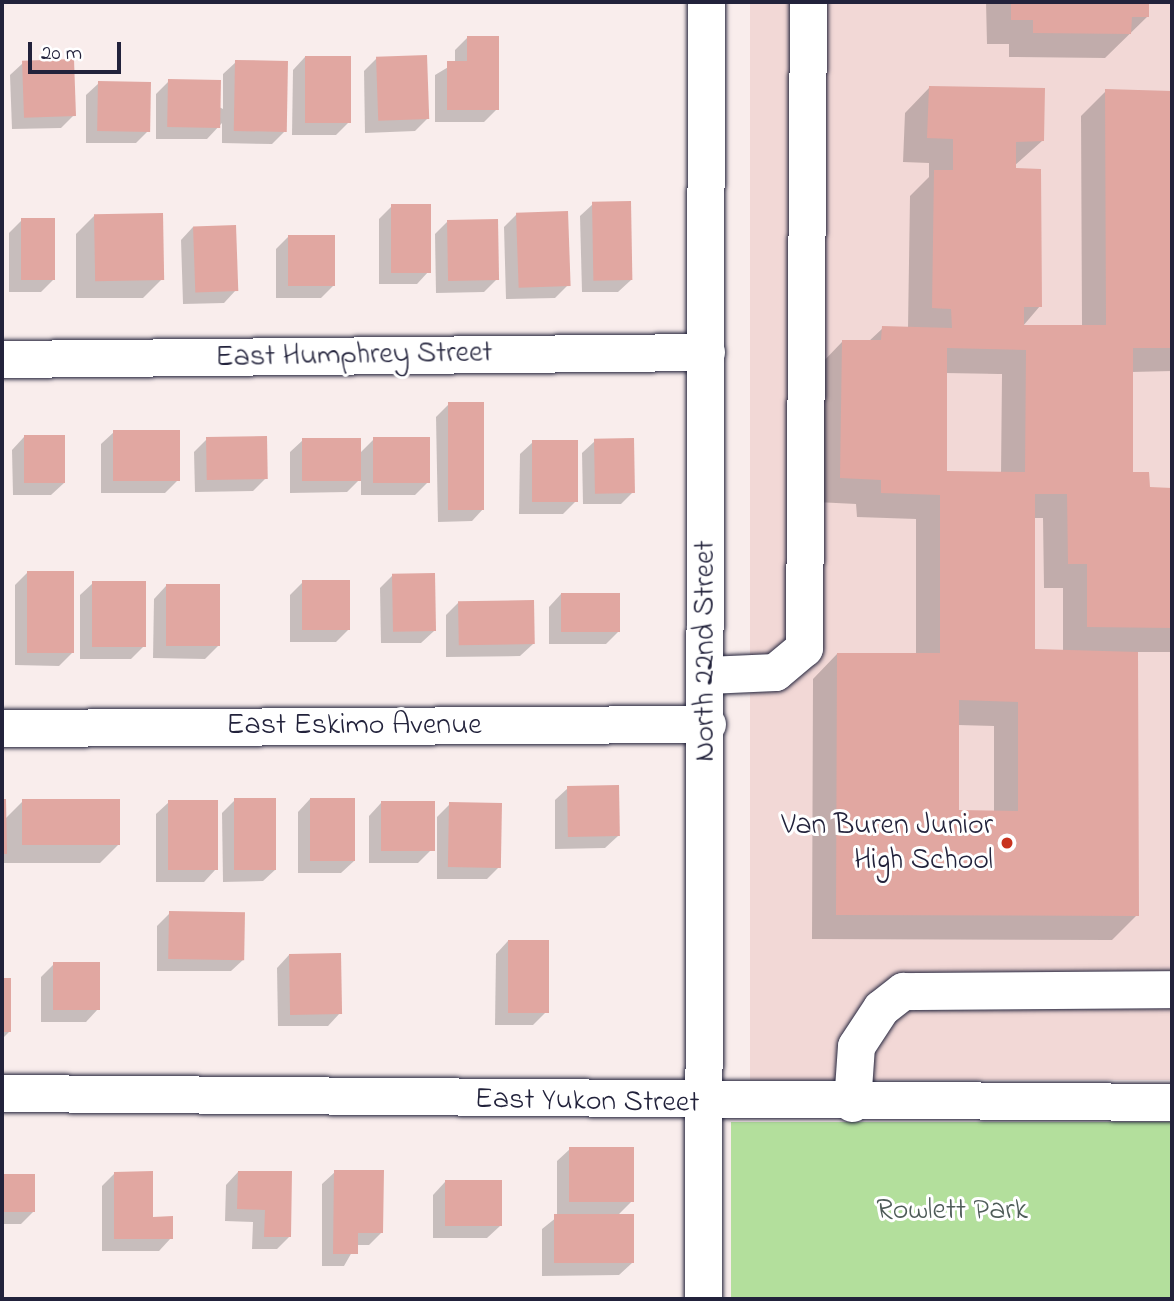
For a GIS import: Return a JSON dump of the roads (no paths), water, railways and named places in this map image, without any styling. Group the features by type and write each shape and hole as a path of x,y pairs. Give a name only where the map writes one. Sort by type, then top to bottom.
{"street":[{"name":"North 22nd Street","path":"703,1299 702,1103 707,724 706,2"},
{"path":"707,675 775,672 804,648 808,2"},
{"name":"East Humphrey Street","path":"2,359 706,352"},
{"name":"East Eskimo Avenue","path":"2,728 707,724"},
{"path":"852,1103 856,1046 881,1008 903,991 1172,989"},
{"name":"East Yukon Street","path":"2,1093 702,1103 1172,1102"}],"place":[{"name":"Van Buren Junior High School","path":"1007,843"}],"park label":[{"name":"Rowlett Park","path":"952,1211"}]}
